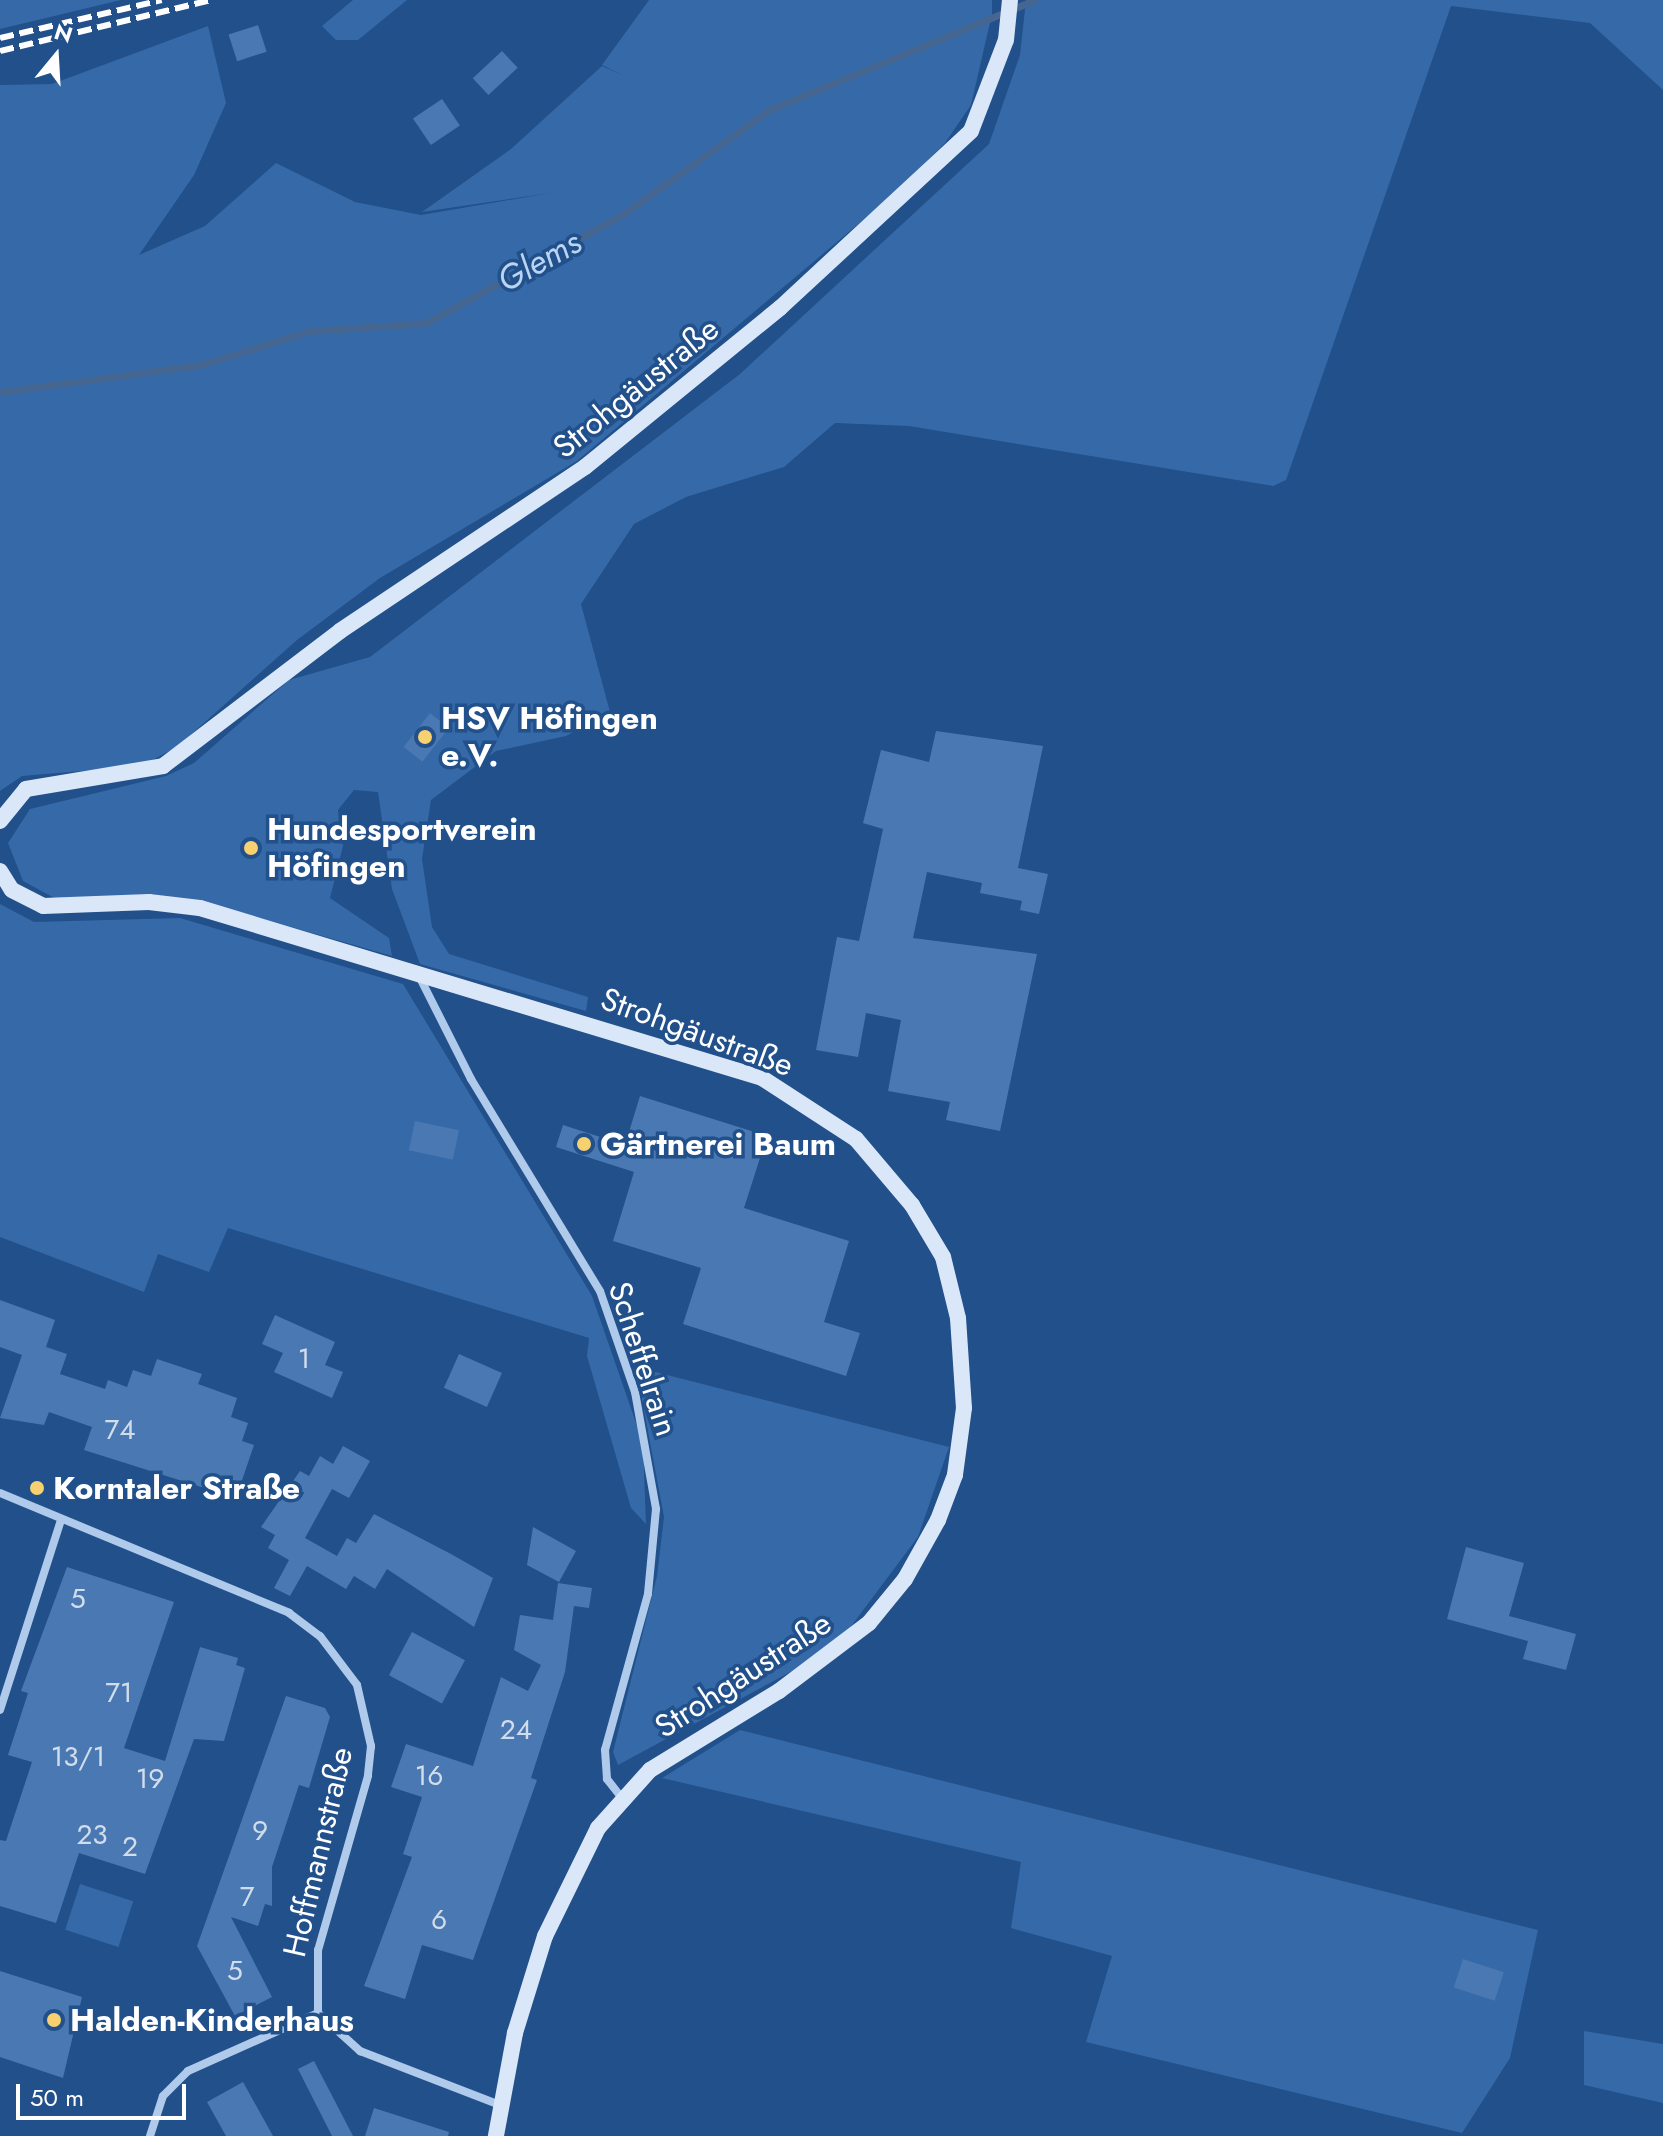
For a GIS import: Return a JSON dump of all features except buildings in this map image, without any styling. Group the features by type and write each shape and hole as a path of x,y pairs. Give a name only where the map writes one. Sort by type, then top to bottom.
{"main road":[{"name":"Strohgäustraße","path":"0,821 26,789 135,776 163,766 340,631 585,467 920,185 986,106 1006,40 1010,0"},
{"name":"Strohgäustraße","path":"0,871 12,890 43,906 149,902 200,908 707,1058 815,1107 856,1139 912,1205 943,1257 958,1318 961,1449 938,1520 905,1579 828,1658 688,1743 621,1797 571,1876 545,1936 500,2105 496,2136"}],"street":[{"name":"Scheffelrain","path":"416,971 471,1079 600,1291 635,1392 656,1509 648,1594 605,1750 607,1779 621,1797"},
{"name":"Hoffmannstraße","path":"0,1493 289,1613 320,1636 357,1685 371,1746 368,1776 318,1950 318,2013"},
{"path":"0,1710 61,1520"},
{"path":"150,2136 163,2096 188,2071 318,2013 360,2051 500,2105"}],"shaded area":[{"path":"0,0 121,0 0,29"},
{"path":"353,0 407,0 358,40 336,40 322,26"},
{"path":"649,0 992,0 992,14 971,105 945,143 894,194 577,461 380,578 297,640 177,747 141,766 22,776 0,791 0,85 52,84 208,26 226,103 194,175 139,255 205,226 276,163 355,202 421,215 550,193 422,212 511,149 602,66 624,76 602,65"},
{"path":"1026,0 1663,0 1663,90 1590,23 1451,6 1286,480 1273,486 909,426 835,423 784,467 686,497 634,524 581,604 610,712 566,736 496,751 431,800 422,859 432,927 449,954 588,997 586,1011 420,964 392,889 378,792 354,790 338,810 343,846 330,898 389,938 392,956 222,907 152,894 58,900 23,881 8,843 30,809 166,776 194,763 289,680 370,657 740,374 989,144 1020,55"},
{"path":"0,904 34,922 180,918 403,984 592,1296 643,1443 646,1524 631,1508 587,1356 589,1338 228,1228 209,1272 158,1254 144,1292 0,1237"},
{"path":"636,1367 949,1447 918,1537 849,1629 794,1670 618,1765 613,1752 657,1576 664,1517"},
{"path":"740,1730 1538,1930 1510,2058 1462,2133 1086,2042 1112,1956 1011,1928 1021,1862 662,1778"},
{"path":"80,1884 133,1901 118,1947 65,1930"},
{"path":"1584,2031 1663,2044 1663,2103 1584,2085"}],"waterway":[{"name":"Glems","path":"0,392 200,365 310,331 426,323 622,215 769,110 1034,0"}],"railway":[{"path":"0,38 162,0"},
{"path":"0,51 211,0"}],"place":[{"name":"HSV Höfingen e.V.","path":"425,737"},
{"name":"Hundesportverein Höfingen","path":"251,848"},
{"name":"Gärtnerei Baum","path":"584,1144"},
{"name":"Korntaler Straße","path":"37,1488"},
{"name":"Halden-Kinderhaus","path":"54,2020"}]}
